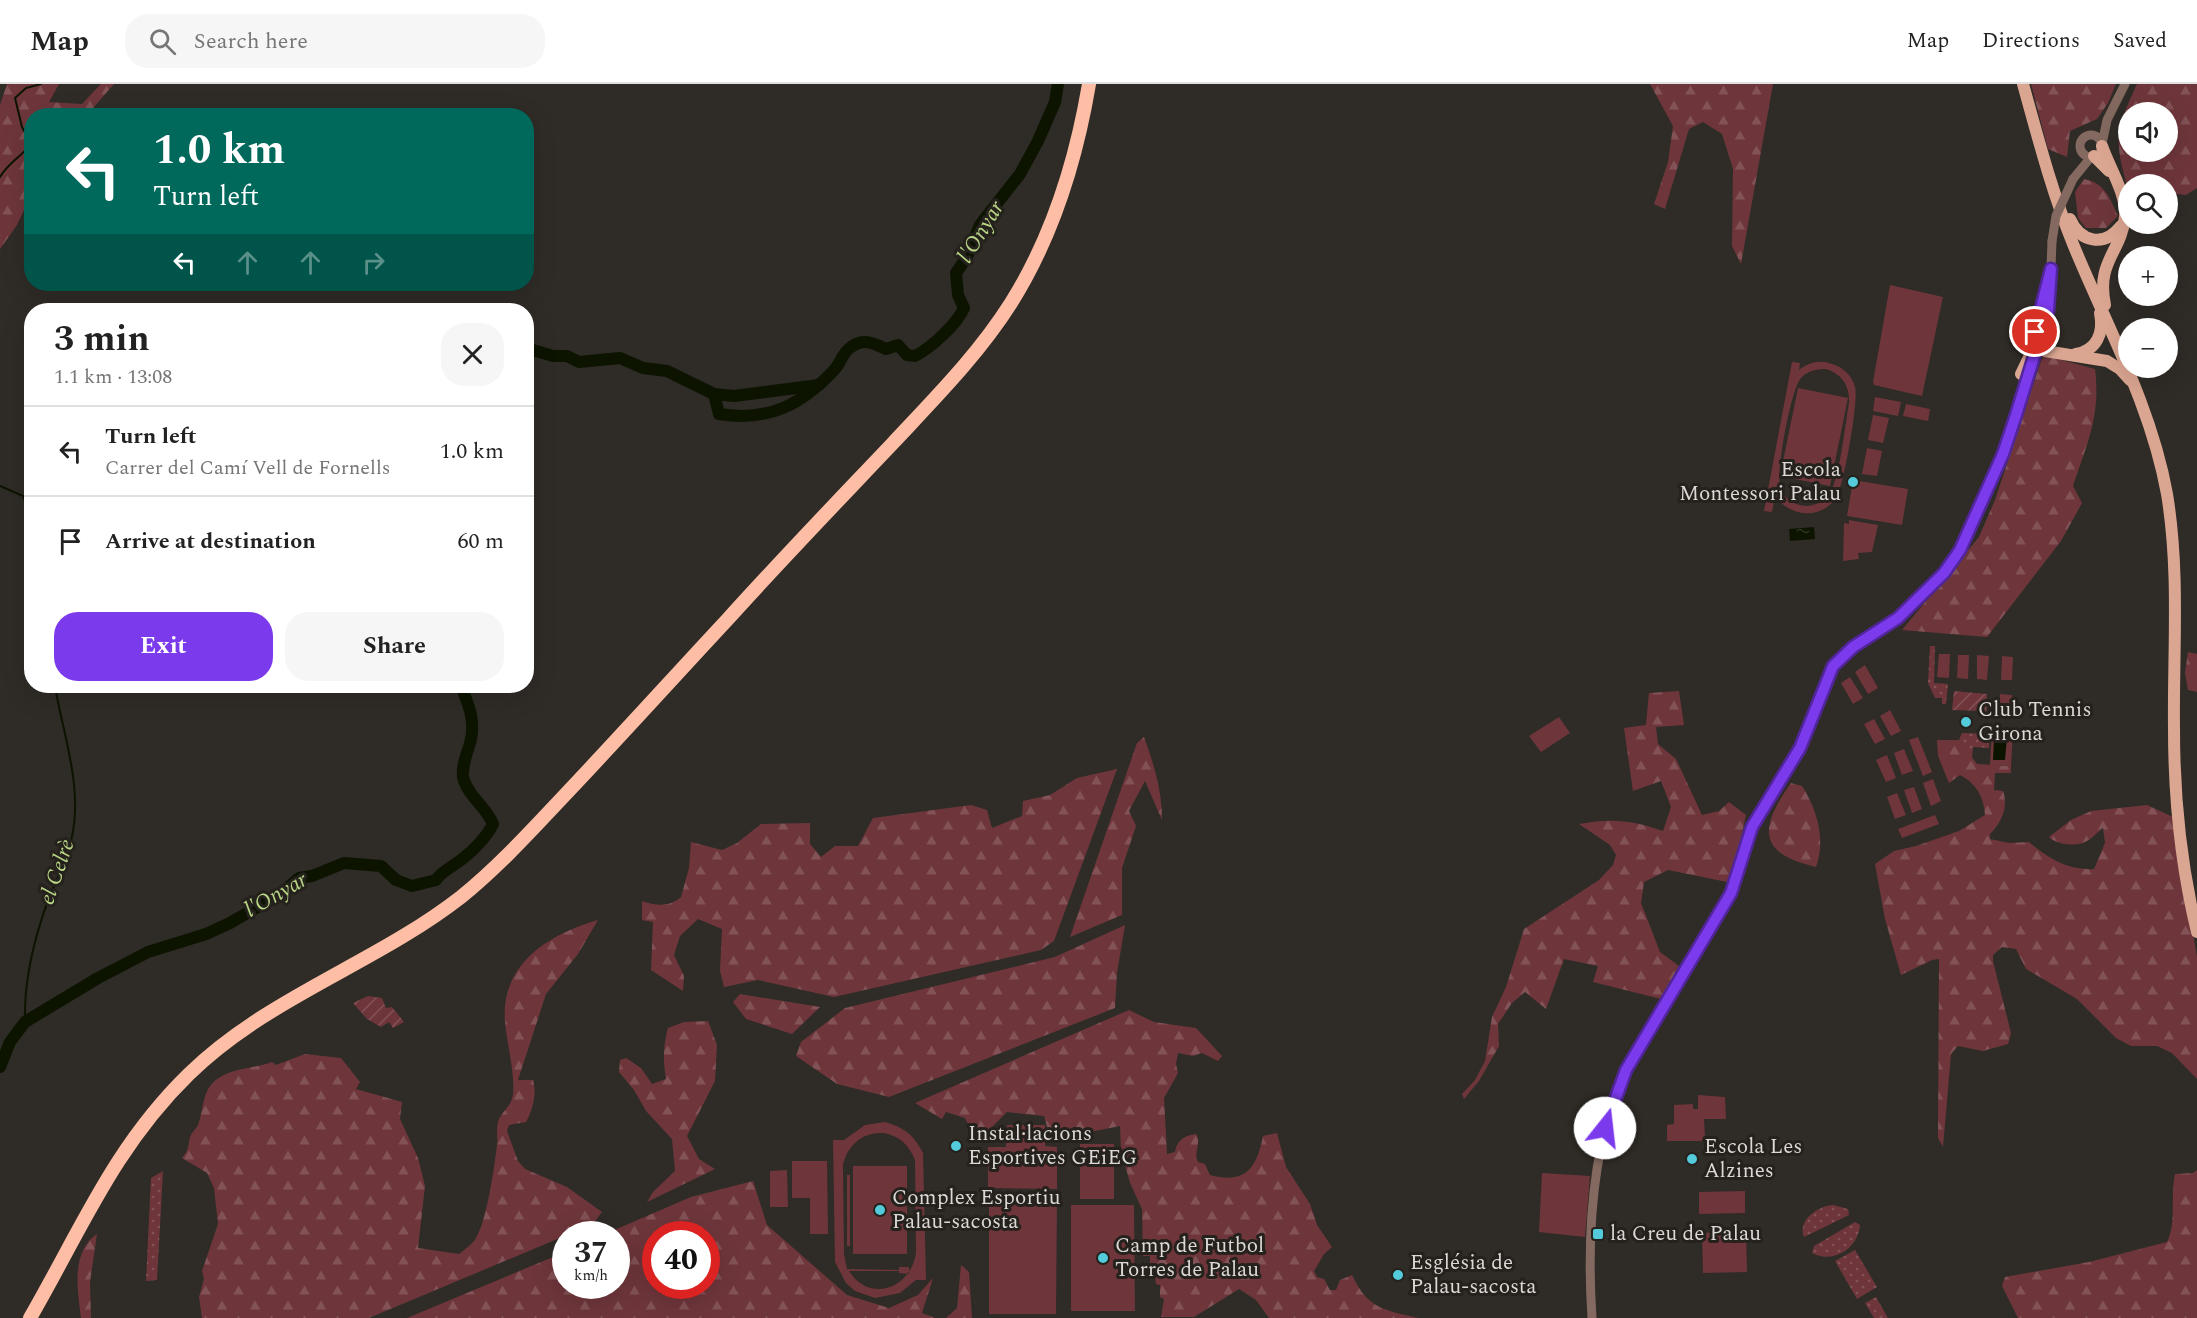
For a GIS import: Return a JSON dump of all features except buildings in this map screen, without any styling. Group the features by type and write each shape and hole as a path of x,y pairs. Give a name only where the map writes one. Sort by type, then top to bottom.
{"highway":[{"path":"30,1318 119,1157 153,1113 188,1075 222,1044 264,1015 416,928 441,912 487,875 661,694 972,356 1012,301 1046,236 1074,157 1089,84"}],"main road":[{"path":"2023,84 2042,155 2064,219 2137,387 2162,467 2174,544 2177,625 2174,729 2178,819 2197,932"},
{"path":"2102,145 2118,190"},
{"path":"2042,155 2052,169 2062,201 2078,233 2091,240 2103,240 2118,230"},
{"path":"2093,157 2112,174"},
{"path":"2112,329 2104,299 2102,277 2120,234"},
{"path":"2068,355 2090,348 2100,334 2102,322 2095,292"},
{"path":"2042,309 2036,341 2046,348 2068,355 2111,363 2137,387"},
{"path":"2042,332 2046,348"},
{"path":"2032,359 2046,348"},
{"path":"2021,374 2032,349 2046,348"},
{"path":"2174,729 2179,757 2186,846 2197,897"}],"street":[{"path":"2042,332 2049,303 2052,241 2056,216 2079,168 2100,153 2107,120 2125,84"},
{"path":"2079,168 2081,140 2107,120"},
{"path":"2087,135 2098,136 2102,145"},
{"path":"2080,149 2093,157"},
{"path":"2013,426 2015,398 2042,309 2051,269"},
{"path":"1592,1318 1590,1264 1598,1157 1608,1115 1618,1087 1731,893 1752,827 1800,748 1833,666 1853,647 1898,618 1944,573 1955,559 1976,517 2013,426 2032,359"}],"green space":[{"path":"7,84 59,84 49,102 82,104 101,84 114,84 93,108 24,108 24,210 17,225 0,249 0,105"},
{"path":"1650,84 1773,84 1741,264 1732,246 1733,169 1722,134 1703,122 1689,129 1665,209 1654,204 1668,162 1673,126"},
{"path":"2031,84 2116,84 2108,103 2097,119 2070,131 2067,157 2048,149"},
{"path":"2137,84 2197,84 2197,188 2186,195 2178,194 2178,174 2124,174 2121,162 2178,162 2178,102 2129,102"},
{"path":"2084,179 2097,184 2109,197 2118,216 2106,228 2086,228 2078,218 2075,192"},
{"path":"1890,285 1943,297 1922,396 1874,385 1873,382"},
{"path":"2043,355 2095,369 2096,401 2092,429 2073,486 2082,503 2061,541 1987,637 1902,630 1979,537 1995,500"},
{"path":"1792,362 1800,363 1799,370 1817,362 1834,364 1852,379 1856,395 1850,442 1837,496 1823,510 1806,513 1789,508 1775,496 1772,512 1764,511","holes":["1819,369 1832,371 1841,377 1849,397 1839,463 1830,493 1818,504 1802,506 1789,500 1783,494 1780,486 1780,464 1789,413 1797,385 1803,376"]},
{"path":"1798,388 1848,398 1830,486 1780,476"},
{"path":"1875,397 1901,402 1898,416 1873,411"},
{"path":"1906,404 1930,409 1928,421 1903,416"},
{"path":"1873,415 1889,418 1883,443 1868,440"},
{"path":"1867,448 1882,451 1877,476 1862,474"},
{"path":"1853,480 1908,489 1902,525 1847,516"},
{"path":"1849,520 1878,525 1872,552 1858,553 1859,559 1843,561 1844,523 1849,524"},
{"path":"1930,646 1935,646 1934,683 1948,684 1946,704 1942,704 1942,698 1935,698 1928,683"},
{"path":"2188,652 2197,654 2197,692 2188,690 2185,673"},
{"path":"1939,654 1950,654 1949,678 1937,677"},
{"path":"1958,655 1969,655 1968,679 1957,678"},
{"path":"1977,655 1989,656 1987,680 1977,679"},
{"path":"2002,656 2013,657 2012,680 2001,680"},
{"path":"1865,665 1878,688 1868,694 1855,672"},
{"path":"1850,677 1863,698 1853,704 1841,683"},
{"path":"1679,691 1684,725 1656,727 1658,744 1676,759 1702,815 1719,811 1729,802 1746,815 1737,858 1727,882 1668,870 1644,882 1641,903 1660,952 1679,966 1661,999 1593,982 1598,966 1564,959 1546,1009 1525,992 1512,1003 1498,1024 1499,1046 1479,1081 1464,1099 1462,1094 1475,1080 1485,1061 1492,1017 1506,987 1524,929 1599,880 1613,865 1616,855 1610,845 1579,824 1622,821 1642,824 1663,831 1671,807 1661,781 1633,791 1624,728 1646,725 1649,693"},
{"path":"1954,691 1987,694 1986,719 1983,719 1983,711 1952,710"},
{"path":"2000,694 2012,695 2010,718 1999,718"},
{"path":"1890,710 1901,731 1891,736 1880,716"},
{"path":"1559,717 1570,733 1541,752 1529,736"},
{"path":"1874,719 1885,739 1875,744 1864,724"},
{"path":"1992,729 2013,730 2011,766 1990,765"},
{"path":"1962,733 1989,734 1989,748 1973,747 1972,758 1959,740"},
{"path":"1144,737 1157,778 1162,820 1145,781 1129,811 1136,826 1122,868 1122,915 1070,937 1137,743"},
{"path":"1918,737 1932,772 1923,776 1909,740"},
{"path":"1937,740 1959,740 1977,764 2011,766 2011,773 1995,773 1994,790 2003,791 2005,803 2003,814 1998,825 1990,834 1990,839 2009,843 2029,842 2043,853 2067,866 2094,869 2105,843 2103,828 2089,840 2078,844 2062,843 2049,837 2071,820 2091,811 2147,805 2173,817 2197,957 2197,1079 2172,1053 2157,1046 2131,1046 2116,1038 2077,999 2026,969 2016,949 2002,947 1993,955 1993,961 2011,1033 2008,1044 1983,1051 1958,1046 1951,1054 1943,1147 1938,1138 1939,959 1901,975 1885,919 1875,864 1894,851 1959,831 1985,815 1981,797 1971,782 1960,775 1949,783 1938,756"},
{"path":"1904,749 1913,771 1902,775 1894,753"},
{"path":"1887,755 1896,778 1886,782 1876,760"},
{"path":"1117,769 1054,941 1041,950 834,997 758,980 724,987 720,971 722,929 698,919 680,936 674,955 684,976 683,991 651,970 653,922 642,920 642,901 663,905 672,903 681,897 689,868 691,842 722,850 737,843 761,824 810,823 810,844 821,857 835,846 858,846 873,818 971,805 987,810 992,828 1022,816 1023,801 1050,795 1077,778"},
{"path":"1933,779 1941,801 1931,806 1923,783"},
{"path":"1791,783 1802,786 1816,815 1820,846 1816,867 1782,854 1774,846 1769,836 1769,825 1773,813"},
{"path":"1914,787 1922,809 1912,813 1904,790"},
{"path":"1897,793 1906,815 1895,819 1887,797"},
{"path":"1935,815 1939,824 1902,838 1898,829"},
{"path":"598,920 578,954 546,994 518,1080 533,1080 535,1090 532,1106 526,1122 509,1125 507,1131 518,1161 525,1169 567,1187 602,1212 595,1221 552,1221 552,1241 369,1318 202,1318 199,1297 204,1279 202,1271 218,1224 214,1188 207,1173 182,1158 191,1135 198,1125 207,1091 215,1080 234,1071 272,1062 276,1065 305,1054 341,1058 360,1082 356,1089 402,1102 400,1119 418,1158 425,1186 418,1248 459,1254 472,1243 480,1230 492,1180 498,1122 513,1095 512,1068 505,1022 506,1002 511,984 519,968 531,954 546,943"},
{"path":"1125,925 1117,973 1115,1008 889,1097 837,1084 796,1056 801,1042 845,1008 1055,957"},
{"path":"740,994 820,1007 792,1034 746,1019 733,1002"},
{"path":"368,996 382,998 386,1008 392,1007 404,1022 393,1028 389,1022 381,1027 367,1019 353,1003"},
{"path":"1129,1010 1154,1022 1196,1028 1222,1056 1218,1061 1202,1053 1193,1056 1178,1053 1176,1064 1178,1073 1164,1098 1167,1154 1175,1152 1182,1139 1196,1134 1198,1162 1205,1164 1210,1175 1233,1177 1248,1171 1253,1165 1263,1136 1277,1133 1286,1167 1310,1204 1317,1225 1332,1247 1324,1254 1314,1271 1317,1277 1324,1279 1330,1290 1336,1290 1340,1280 1352,1275 1364,1295 1378,1306 1418,1318 1269,1318 1256,1300 1239,1289 1194,1317 1161,1317 1164,1299 1160,1297 1160,1285 1156,1284 1155,1278 1150,1278 1150,1256 1143,1256 1142,1209 1130,1183 1121,1150 1120,1126 1075,1135 1049,1134 1044,1116 1007,1112 985,1134 970,1128 965,1118 946,1112 942,1119 915,1103"},
{"path":"708,1021 717,1045 715,1081 687,1136 699,1159 715,1169 647,1202 653,1192 675,1171 672,1139 646,1111 634,1090 619,1072 620,1060 626,1058 641,1068 652,1084 666,1079 664,1054 668,1028 684,1022"},
{"path":"1698,1095 1725,1097 1726,1119 1704,1119 1705,1138 1701,1141 1667,1141 1667,1125 1674,1124 1674,1105 1693,1104 1693,1109 1698,1109"},
{"path":"885,1122 898,1127 916,1141 923,1153 926,1280 916,1280 900,1293 875,1298 855,1291 846,1283 835,1262 833,1140 844,1140 865,1125","holes":["876,1133 895,1136 907,1146 915,1160 916,1253 909,1271 909,1267 899,1267 899,1270 847,1269 844,1254 843,1165 853,1145 863,1137","849,1271 899,1271 899,1273 907,1274 898,1283 888,1288 878,1289 868,1287 858,1281"]},
{"path":"1007,1125 1045,1125 1045,1146 1057,1147 1057,1189 988,1188 988,1147 1006,1147"},
{"path":"1080,1144 1114,1144 1114,1199 1080,1199"},
{"path":"792,1161 827,1161 828,1234 810,1234 810,1198 792,1198"},
{"name":"Complex Esportiu Palau-sacosta","path":"853,1166 907,1166 907,1254 853,1254"},
{"path":"787,1170 788,1207 770,1207 770,1171"},
{"path":"2197,1170 2197,1318 2018,1318 2002,1286 2005,1277 2089,1262 2167,1242 2173,1218 2175,1174 2193,1173"},
{"path":"163,1171 157,1280 146,1281 151,1178"},
{"path":"1542,1173 1590,1176 1585,1237 1539,1232"},
{"path":"847,1175 850,1175 850,1246 847,1246"},
{"path":"753,1181 767,1225 847,1295 889,1308 918,1295 933,1278 922,1313 935,1318 407,1318 552,1257 552,1299 630,1299 630,1223 691,1197"},
{"path":"1745,1191 1745,1213 1699,1214 1699,1192"},
{"path":"989,1197 1057,1197 1056,1314 989,1314"},
{"name":"Camp de Futbol Torres de Palau","path":"1071,1205 1134,1205 1135,1311 1071,1311"},
{"path":"1833,1205 1848,1209 1849,1215 1804,1237 1803,1225 1810,1215 1821,1208"},
{"path":"1855,1222 1860,1225 1858,1234 1855,1241 1843,1252 1828,1257 1812,1253 1814,1246"},
{"path":"1746,1231 1747,1272 1703,1273 1702,1233"},
{"path":"97,1234 90,1282 91,1318 81,1318 78,1285 79,1262 88,1242"},
{"path":"1855,1250 1877,1287 1857,1299 1835,1261"},
{"path":"961,1265 969,1272 972,1318 946,1318 957,1308"},
{"path":"1876,1297 1888,1318 1874,1318 1865,1303"}],"water":[{"path":"1814,527 1815,539 1790,541 1789,529"},
{"path":"1994,737 2007,737 2005,760 1993,760"}],"waterway":[{"name":"el Celrè","path":"24,131 15,98 26,88 41,84"},
{"name":"l'Onyar","path":"534,350 553,356 567,356 579,362 620,358 643,368 667,371 714,394 719,414 737,416 769,413 797,401 823,382 848,349 856,344 873,343 886,349 898,345 907,355 915,356 943,335 961,314 964,308 958,295 956,273 967,257 980,225 1020,174 1038,141 1055,102 1058,84"},
{"name":"el Celrè","path":"0,177 24,152"},
{"name":"l'Onyar","path":"714,394 734,396 819,385"},
{"name":"el Celrè","path":"0,486 23,496 24,499"},
{"name":"el Celrè","path":"25,1022 27,983 35,944 45,908 68,851 74,821 74,782 56,693"},
{"name":"l'Onyar","path":"0,1067 10,1042 25,1022 98,978 148,952 206,934 230,923 280,894 299,878 312,876 344,863 381,866 396,880 412,886 436,880 443,872 468,855 493,824 468,790 463,777 472,737 470,712 464,693"}],"place":[{"name":"Escola Montessori Palau","path":"1853,482"},
{"name":"Club Tennis Girona","path":"1966,722"},
{"name":"Instal·lacions Esportives GEiEG","path":"956,1146"},
{"name":"Escola Les Alzines","path":"1692,1159"},
{"name":"Complex Esportiu Palau-sacosta","path":"880,1210"},
{"name":"la Creu de Palau","path":"1598,1234"},
{"name":"Camp de Futbol Torres de Palau","path":"1103,1258"},
{"name":"Església de Palau-sacosta","path":"1398,1275"}],"route":[{"path":"1605,1128 1612,1101 1626,1070 1731,893 1752,827 1800,748 1833,666 1853,647 1898,618 1944,573 1955,559 1968,535 2003,454 2042,332 2048,311 2051,269 2035,332"}]}
